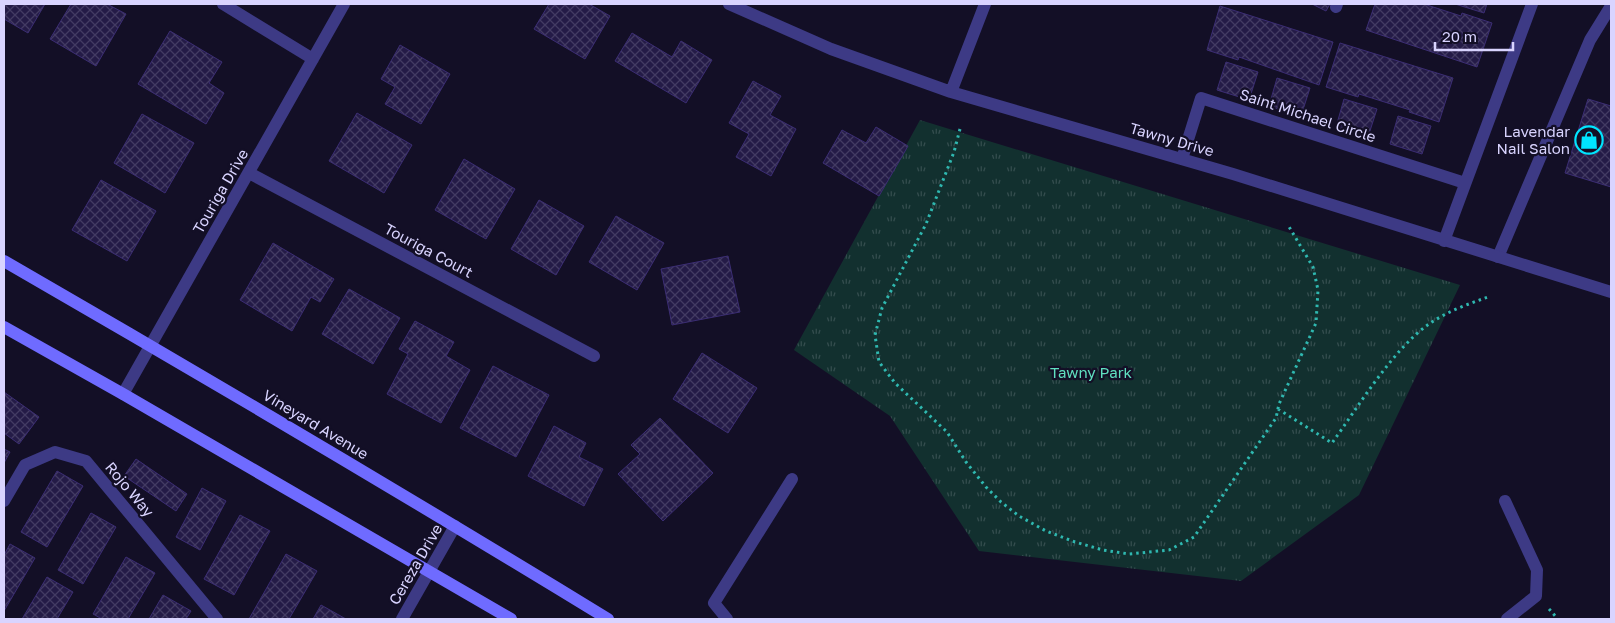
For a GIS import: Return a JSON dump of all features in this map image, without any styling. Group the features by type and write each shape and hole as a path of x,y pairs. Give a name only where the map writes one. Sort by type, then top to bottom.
{"street":[{"path":"223,4 312,60"},
{"name":"Touriga Drive","path":"123,394 344,4"},
{"name":"Tawny Drive","path":"729,4 831,50 951,92 1182,159 1611,292"},
{"path":"951,92 985,4"},
{"path":"1444,241 1532,4"},
{"path":"1498,257 1590,40 1611,6"},
{"name":"Saint Michael Circle","path":"1182,159 1201,98 1465,183"},
{"name":"Touriga Court","path":"249,173 594,356"},
{"name":"Vineyard Avenue","path":"4,261 151,345 456,526 608,619"},
{"path":"4,327 511,619"},
{"name":"Rojo Way","path":"4,501 25,465 55,452 86,461 216,619"},
{"path":"727,619 714,603 792,479"},
{"path":"1505,501 1537,570 1536,596 1507,619"},
{"name":"Cereza Drive","path":"402,619 456,526"}],"path":[{"path":"960,129 954,152 930,215 882,308 875,336 880,362 895,383 947,432 966,462 1001,502 1019,516 1046,531 1075,542 1103,550 1129,554 1169,550 1194,537 1276,418 1278,409 1316,323 1318,290 1313,267 1288,225"},
{"path":"1278,409 1332,443 1383,372 1414,337 1429,323 1488,297"}],"green space":[{"name":"Tawny Park","path":"920,120 1460,285 1359,495 1241,581 979,551 890,416 794,350"}],"building":[{"path":"4,4 45,4 28,33 4,19"},
{"path":"71,4 107,4 126,14 96,66 50,39"},
{"path":"549,4 589,4 610,16 585,59 534,29"},
{"path":"1312,4 1330,4 1326,11"},
{"path":"1375,4 1424,4 1461,16 1462,13 1492,23 1477,67 1366,30"},
{"path":"1455,4 1487,4 1484,13"},
{"path":"1220,6 1333,42 1319,85 1239,57 1238,60 1207,50"},
{"path":"170,31 222,62 209,83 224,93 206,124 138,84"},
{"path":"632,33 672,57 681,41 712,60 686,103 615,61"},
{"path":"1340,43 1453,78 1439,122 1409,112 1410,110 1359,94 1358,97 1326,87"},
{"path":"400,45 450,74 421,124 385,104 395,87 381,79"},
{"path":"1226,62 1258,72 1249,100 1217,90"},
{"path":"1277,78 1310,88 1301,116 1269,106"},
{"path":"753,81 781,96 770,115 796,129 771,176 736,157 749,134 729,123"},
{"path":"1344,99 1377,109 1368,137 1336,127"},
{"path":"1588,99 1611,106 1611,187 1565,173"},
{"path":"357,113 412,145 384,193 329,161"},
{"path":"142,114 194,143 165,193 114,163"},
{"path":"1398,116 1431,126 1422,154 1390,144"},
{"path":"876,127 908,146 879,196 823,163 842,130 866,143"},
{"path":"464,159 515,189 486,239 435,210"},
{"path":"101,180 156,211 127,261 72,230"},
{"path":"539,200 584,226 556,275 511,249"},
{"path":"616,216 664,243 637,290 589,262"},
{"path":"273,243 334,279 320,302 311,297 292,331 240,300"},
{"path":"728,256 740,312 672,325 661,269"},
{"path":"349,289 400,318 373,364 322,334"},
{"path":"415,321 454,342 446,356 470,370 441,423 387,394 408,354 399,349"},
{"path":"702,353 757,388 728,433 673,399"},
{"path":"493,366 549,395 516,457 460,428"},
{"path":"4,392 39,417 19,444 4,433"},
{"path":"660,418 713,473 663,521 618,474 640,454 631,445"},
{"path":"554,426 586,443 579,457 603,469 584,506 528,476"},
{"path":"4,449 10,452 4,463"},
{"path":"136,459 187,494 176,511 124,476"},
{"path":"57,471 83,486 47,547 21,532"},
{"path":"202,488 226,501 200,550 176,537"},
{"path":"91,513 116,527 83,584 58,570"},
{"path":"240,515 270,531 234,595 204,579"},
{"path":"10,544 35,558 4,611 4,555"},
{"path":"286,554 317,571 289,619 249,619"},
{"path":"126,557 155,573 128,619 102,619 93,614"},
{"path":"47,577 73,592 57,619 22,619"},
{"path":"163,595 191,611 186,619 149,619"},
{"path":"321,605 346,619 313,619"}],"place":[{"name":"Lavendar Nail Salon","path":"1589,140"}]}
